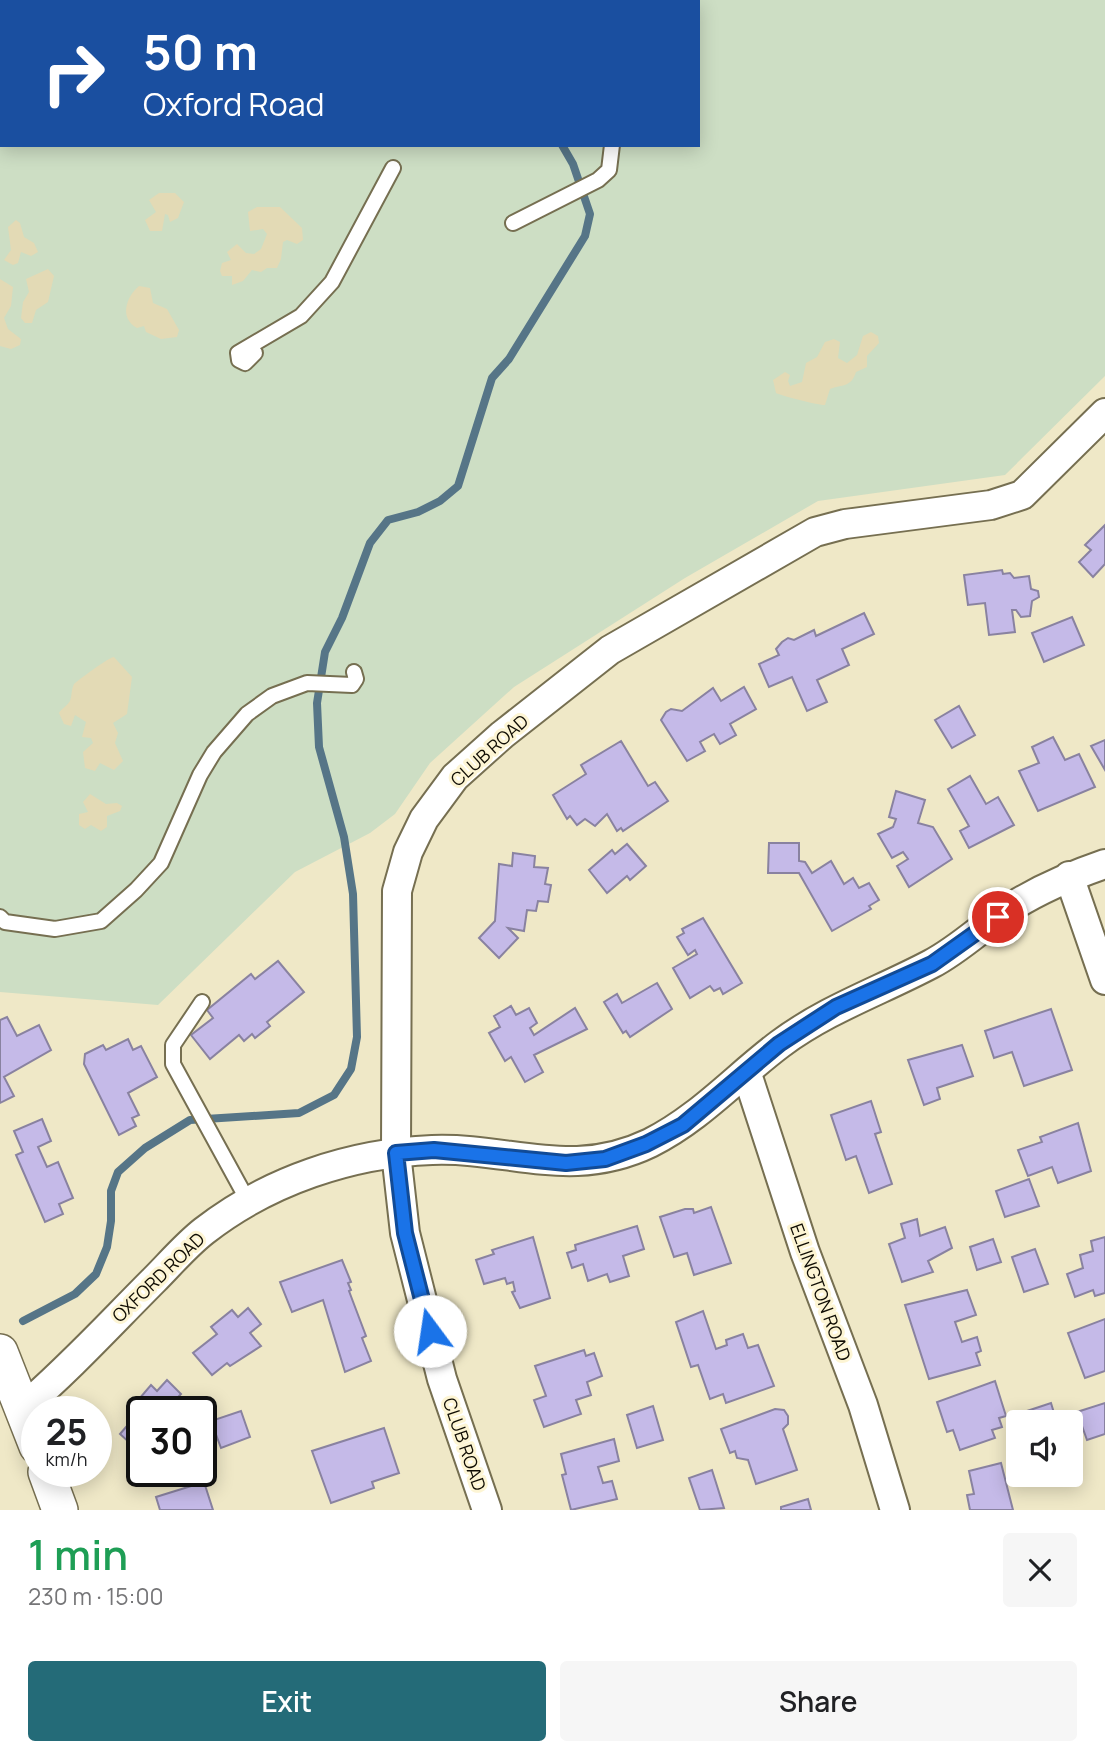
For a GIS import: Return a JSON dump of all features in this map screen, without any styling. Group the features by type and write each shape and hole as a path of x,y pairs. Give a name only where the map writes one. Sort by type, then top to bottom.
{"street":[{"name":"CLUB ROAD","path":"487,1510 442,1380 408,1246 396,1153 397,891 408,852 424,819 455,777 610,650 815,532 845,524 991,505 1022,495 1105,414"},
{"name":"OXFORD ROAD","path":"37,1396 202,1233 248,1201 340,1162 396,1153 434,1150 566,1163 605,1159 646,1144 683,1125 747,1074 779,1044 836,1007 932,964 1014,905 1069,876 1105,864"},
{"path":"1069,876 1105,980"},
{"name":"ELLINGTON ROAD","path":"747,1074 805,1252 863,1405 895,1510"},
{"path":"0,1352 21,1403"},
{"path":"52,1487 60,1510"}],"lane":[{"path":"513,223 598,180 609,170 612,147"},
{"path":"255,353 245,363 239,360 238,353 244,347 260,342 301,316 332,282 393,168"},
{"path":"0,917 5,922 55,929 101,920 136,890 161,863 200,775 230,732 272,696 307,683 352,685 356,679 354,672"},
{"path":"202,1002 173,1045 173,1064 248,1201"}],"green space":[{"path":"700,0 1105,0 1105,376 1005,475 818,501 685,578 514,687 430,763 395,814 370,833 295,872 158,1005 0,992 0,147 700,147"}],"sand":[{"path":"159,193 175,193 184,202 178,218 170,222 165,214 162,231 150,231 145,220 156,212 149,200"},
{"path":"257,207 280,207 302,228 303,240 297,244 287,240 283,242 277,268 267,268 261,272 252,270 243,281 232,285 232,276 222,276 220,271 222,263 231,260 227,252 237,244 246,253 254,254 261,249 267,234 263,229 250,231 248,212"},
{"path":"16,220 20,223 24,237 34,243 38,252 31,256 21,252 18,263 13,265 4,260 11,250 8,227"},
{"path":"48,269 54,276 48,302 36,310 32,323 25,323 21,318 23,302 29,292 26,279"},
{"path":"0,279 13,287 11,306 4,318 8,329 21,339 20,345 11,349 0,346"},
{"path":"139,286 150,288 153,303 167,309 179,330 177,337 161,339 146,332 144,326 137,328 131,324 126,307"},
{"path":"871,332 878,336 879,343 867,356 867,367 856,372 846,385 830,389 825,405 776,393 773,380 785,372 790,375 790,386 802,382 806,363 817,357 825,342 834,339 840,342 838,358 847,363 857,355 863,336"},
{"path":"114,657 132,677 127,714 113,723 118,733 115,743 123,761 114,770 100,763 95,771 85,768 83,752 93,743 91,738 82,737 86,722 75,715 71,726 64,724 59,713 70,701 74,684"},
{"path":"90,794 106,804 117,803 122,806 120,811 107,816 107,827 101,831 91,825 85,829 79,825 79,814 88,812 83,802"}],"building":[{"path":"1105,525 1105,564 1093,577 1079,562 1091,550 1085,545"},
{"path":"1002,570 1003,574 1010,573 1014,578 1029,576 1031,589 1038,591 1039,597 1032,601 1030,616 1021,617 1016,610 1012,610 1015,632 989,635 985,603 968,605 964,575"},
{"path":"864,613 874,634 842,649 849,665 817,680 827,702 807,711 792,677 769,687 759,664 779,655 776,649 782,642 788,638 794,640 814,630 816,636"},
{"path":"1072,617 1084,645 1044,662 1032,633"},
{"path":"744,687 756,709 730,724 736,735 720,744 714,734 700,742 705,751 687,761 661,720 666,712 671,709 682,711 713,688 721,701"},
{"path":"959,706 975,735 952,748 935,720"},
{"path":"1053,737 1065,760 1079,754 1095,787 1038,811 1019,771 1039,763 1032,747"},
{"path":"1105,740 1105,770 1091,746"},
{"path":"621,741 648,786 655,782 668,801 623,831 621,828 617,831 607,814 595,826 585,819 577,825 570,816 567,819 553,795 586,774 581,765"},
{"path":"970,776 986,804 998,797 1014,825 969,848 960,831 969,826 948,789"},
{"path":"896,791 925,800 918,823 933,827 952,859 909,887 897,866 908,859 903,852 892,858 878,834 893,827 896,819 889,817"},
{"path":"769,843 799,843 799,861 805,862 812,873 831,861 844,884 853,878 859,888 869,883 879,900 869,906 871,909 832,931 799,873 768,873"},
{"path":"627,844 646,866 630,880 627,876 607,893 589,870 612,850 615,854"},
{"path":"513,853 535,856 534,867 548,868 545,884 551,885 548,902 538,901 536,911 527,910 524,931 508,928 518,938 499,958 479,938 495,921 499,864 512,866"},
{"path":"703,918 742,983 723,994 720,988 714,991 710,986 690,998 673,968 697,954 695,950 688,955 677,937 684,933 682,929"},
{"path":"278,961 304,992 267,1022 270,1026 255,1038 252,1034 244,1041 239,1035 210,1059 191,1035 213,1018 207,1010 251,974 255,979"},
{"path":"657,983 672,1009 630,1037 626,1031 623,1033 604,1002 617,994 622,1003"},
{"path":"511,1006 516,1015 529,1008 537,1023 530,1028 534,1035 575,1008 587,1029 534,1055 543,1072 525,1082 511,1057 505,1061 489,1033 500,1027 494,1016"},
{"path":"1051,1009 1072,1070 1024,1086 1012,1052 994,1058 985,1031"},
{"path":"7,1017 17,1036 39,1025 51,1050 4,1077 14,1096 0,1103 0,1020"},
{"path":"128,1039 133,1050 141,1046 157,1077 128,1093 139,1115 132,1118 136,1126 119,1135 84,1064 85,1054 103,1045 106,1050"},
{"path":"962,1045 973,1076 937,1088 940,1099 924,1105 908,1060"},
{"path":"871,1101 881,1132 875,1134 892,1184 869,1193 856,1156 846,1160 831,1115"},
{"path":"42,1119 51,1141 38,1147 47,1167 58,1162 73,1198 59,1204 63,1214 45,1222 16,1155 23,1152 14,1131"},
{"path":"1078,1123 1091,1171 1058,1183 1052,1167 1028,1176 1018,1150 1042,1142 1040,1137"},
{"path":"1029,1179 1039,1206 1005,1217 996,1191"},
{"path":"711,1207 731,1263 694,1275 687,1253 674,1257 660,1217 685,1209 693,1209 694,1213"},
{"path":"917,1219 920,1236 945,1227 952,1248 928,1261 933,1272 902,1282 889,1244 905,1238 901,1224"},
{"path":"637,1226 644,1249 623,1256 629,1276 610,1282 607,1274 588,1281 583,1264 572,1268 567,1253 576,1250 575,1245"},
{"path":"533,1237 550,1298 520,1308 512,1292 515,1291 513,1282 507,1284 505,1278 484,1284 476,1260 494,1254 492,1250"},
{"path":"1105,1237 1105,1293 1095,1296 1093,1290 1075,1297 1067,1274 1083,1268 1080,1255 1093,1251 1091,1241"},
{"path":"993,1239 1001,1262 977,1270 970,1247"},
{"path":"1035,1249 1048,1284 1024,1292 1012,1257"},
{"path":"342,1260 351,1282 348,1283 351,1290 349,1291 366,1336 362,1338 371,1361 345,1372 323,1300 292,1312 280,1282"},
{"path":"967,1290 976,1315 955,1322 962,1342 977,1337 981,1351 976,1353 980,1365 929,1379 905,1305"},
{"path":"248,1308 261,1324 250,1333 261,1346 230,1366 227,1363 212,1375 193,1353 217,1334 211,1327 232,1310 238,1317"},
{"path":"703,1311 716,1349 727,1345 726,1340 743,1334 748,1348 758,1345 774,1386 726,1403 723,1394 710,1399 698,1365 691,1367 676,1322"},
{"path":"1105,1319 1105,1371 1085,1378 1068,1333"},
{"path":"584,1350 586,1356 594,1353 602,1376 587,1382 591,1395 576,1400 581,1414 544,1427 534,1400 546,1396 535,1366"},
{"path":"167,1380 181,1394 142,1396 151,1385 157,1391"},
{"path":"995,1381 1006,1416 999,1418 1002,1427 992,1430 995,1438 960,1450 953,1430 947,1432 937,1402"},
{"path":"1051,1403 1053,1410 1030,1410"},
{"path":"1105,1403 1105,1434 1087,1440 1083,1429 1083,1410"},
{"path":"653,1406 663,1440 637,1448 627,1415"},
{"path":"775,1409 784,1410 788,1416 788,1424 783,1429 797,1470 756,1484 748,1460 737,1458 735,1451 730,1453 721,1429"},
{"path":"241,1411 250,1437 221,1448 217,1437 217,1419"},
{"path":"126,1427 126,1439 120,1434"},
{"path":"384,1428 399,1473 372,1482 374,1488 331,1503 312,1451"},
{"path":"614,1439 619,1461 598,1467 603,1483 612,1481 617,1499 571,1510 562,1475 566,1474 561,1454"},
{"path":"1001,1463 1013,1510 970,1510 967,1495 974,1494 969,1471"},
{"path":"712,1470 724,1508 700,1510 689,1478"},
{"path":"188,1487 206,1487 213,1510 160,1510 156,1497"},
{"path":"808,1499 811,1510 781,1510 781,1507"}],"waterway":[{"path":"23,1321 75,1294 96,1274 107,1247 111,1221 111,1191 118,1172 145,1148 190,1120 299,1113 334,1095 351,1069 357,1037 353,894 344,837 319,747 317,703 325,652 342,618 370,543 388,520 418,512 440,501 458,486 492,378 509,359 585,236 590,214 573,164 563,147"}],"route":[{"path":"430,1331 405,1233 396,1153 434,1150 566,1163 605,1159 646,1144 683,1125 747,1074 779,1044 836,1007 932,964 998,917"}]}
